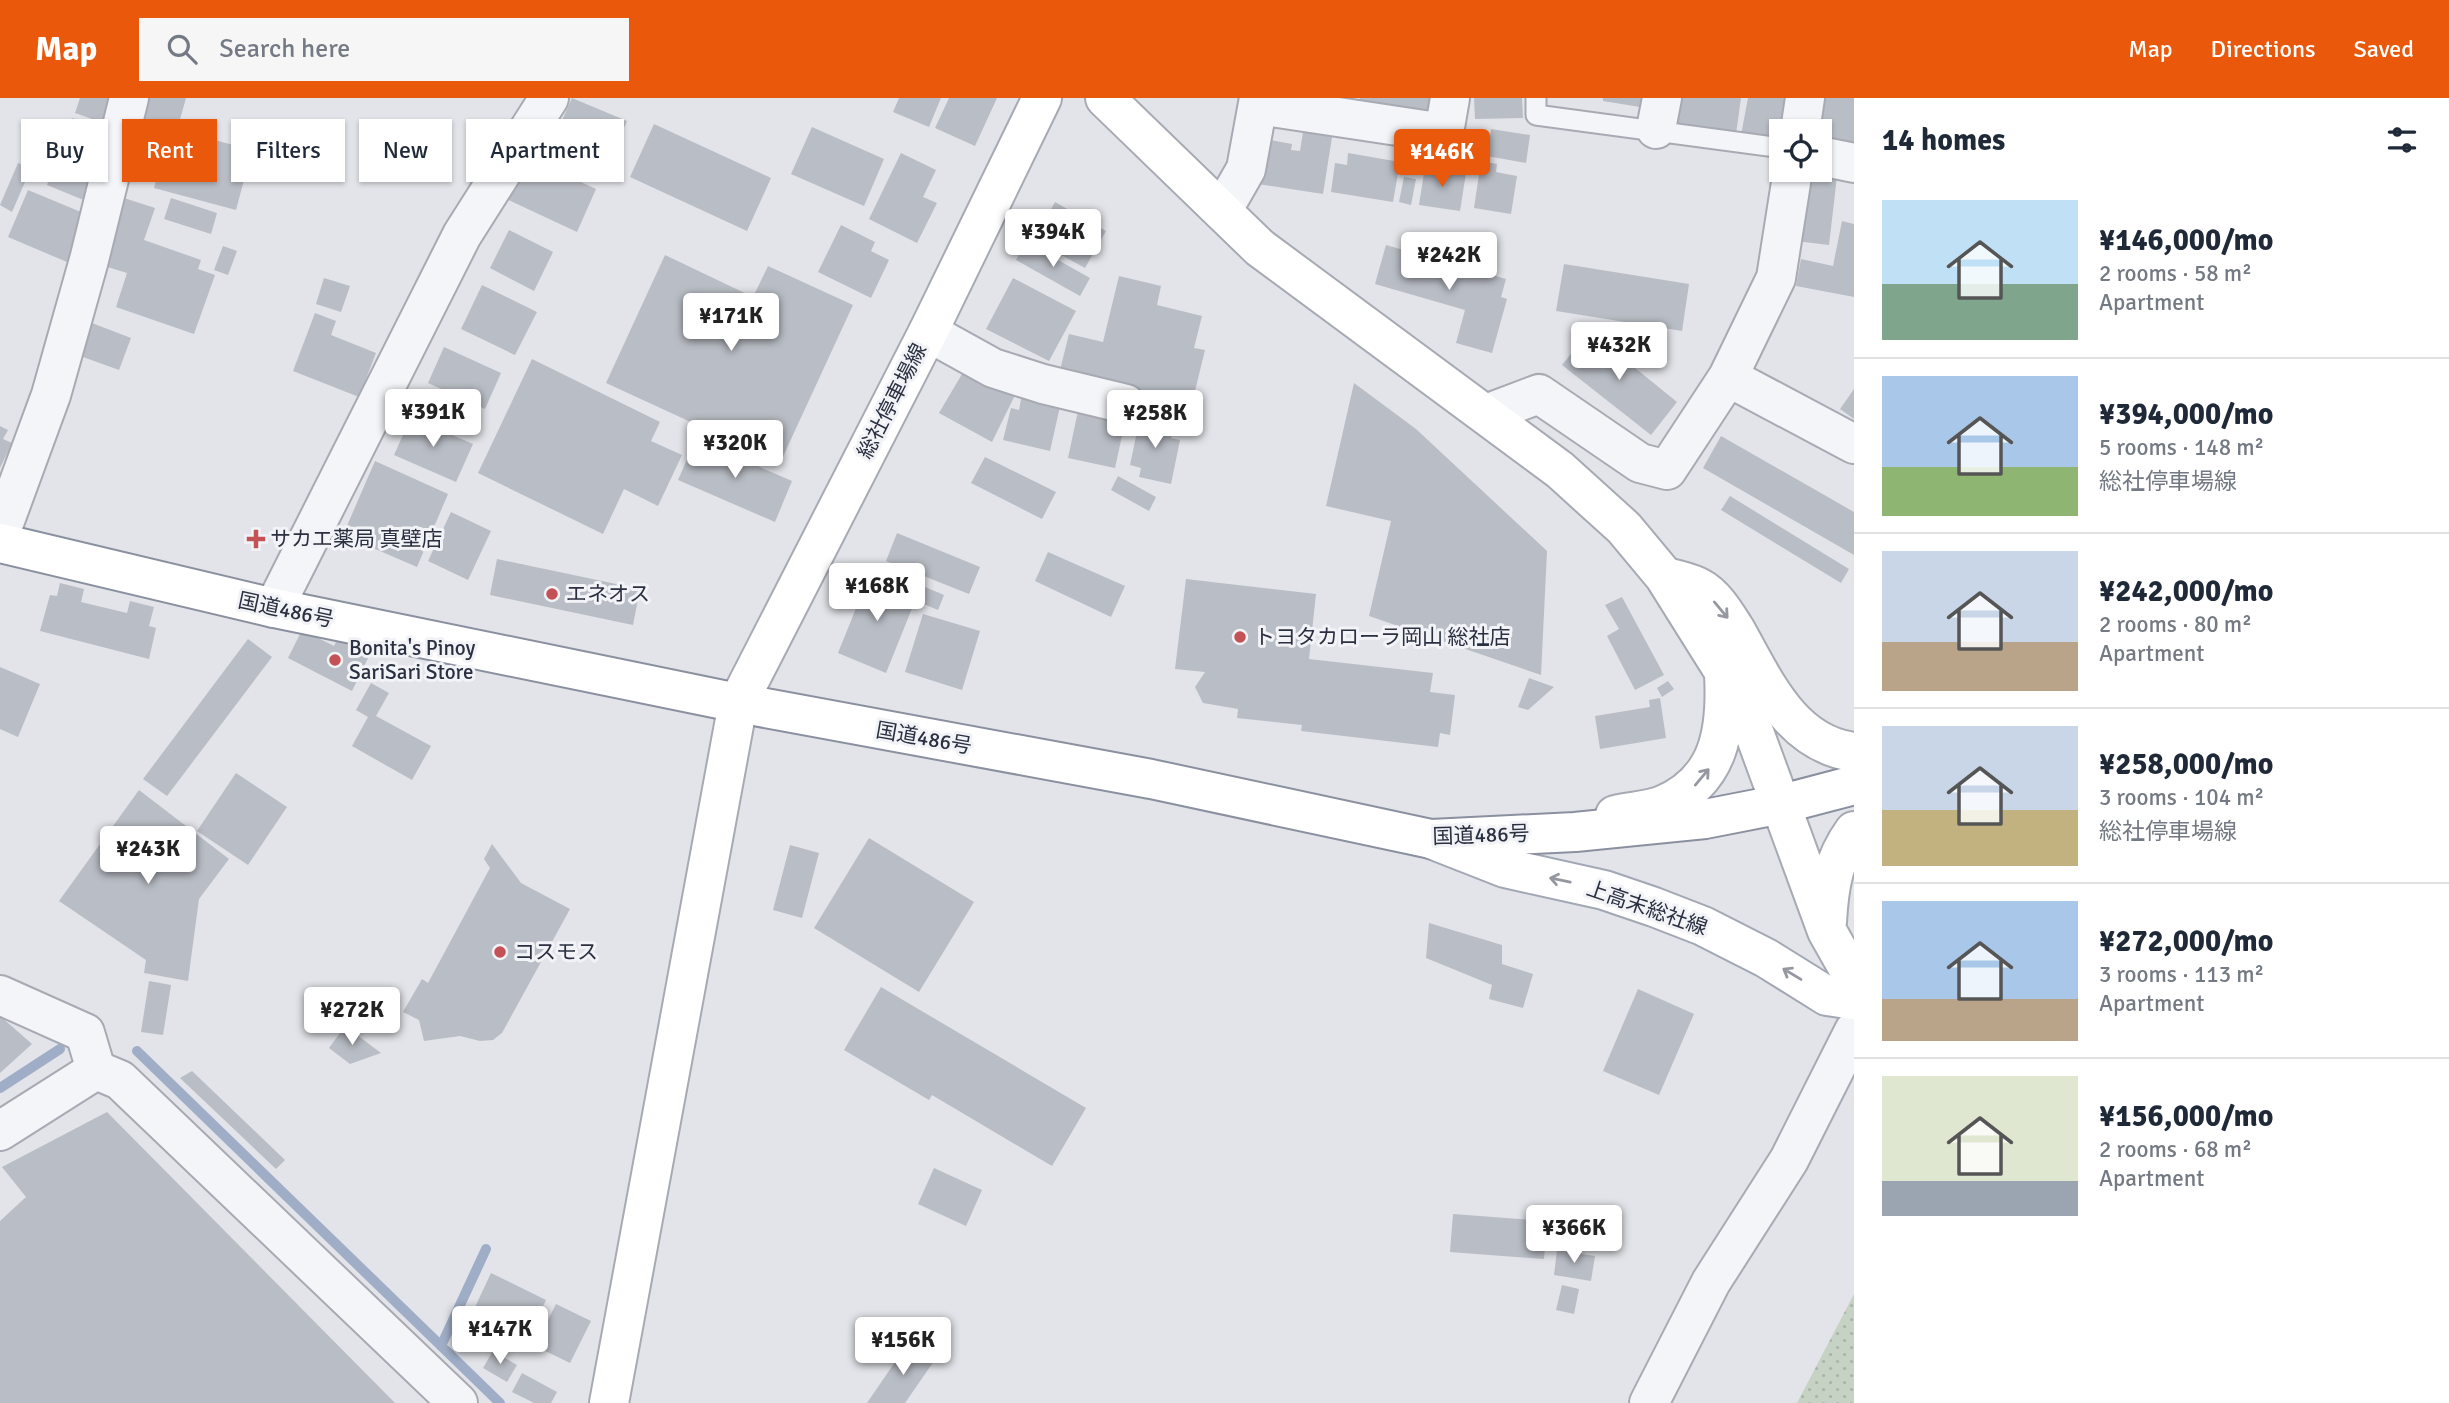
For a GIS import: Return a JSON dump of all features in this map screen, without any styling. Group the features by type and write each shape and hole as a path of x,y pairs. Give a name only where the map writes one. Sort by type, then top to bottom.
{"main road":[{"name":"総社停車場線","path":"609,1403 738,703 928,332 1042,98"},
{"path":"1105,98 1260,248 1486,414 1585,493 1624,528 1664,576 1723,667 1751,722 1827,931 1854,979"},
{"name":"国道486号","path":"0,543 274,608 738,703 1151,779 1431,839 1575,832 1705,819 1782,804 1854,785"},
{"path":"1664,576 1700,588 1724,612 1779,705 1800,729 1822,745 1854,752"},
{"path":"1575,832 1608,817 1661,806 1695,785 1709,769 1719,744 1726,712 1723,667"},
{"path":"1827,931 1829,883 1838,852 1854,831"},
{"name":"上高末総社線","path":"1431,839 1505,868 1604,890 1654,907 1703,926 1766,958 1827,996 1854,1000"}],"street":[{"path":"0,534 51,396 89,260 129,98"},
{"path":"274,608 462,235 549,98"},
{"path":"1222,211 1246,169 1259,102 1444,133 1450,98"},
{"path":"1802,119 1805,98"},
{"path":"1832,158 1854,163"},
{"path":"1486,414 1539,394 1640,463 1667,470 1728,377 1776,278 1792,182"},
{"path":"928,332 993,368 1043,384 1126,404"},
{"path":"1728,377 1854,444"},
{"path":"0,995 85,1033 96,1070"},
{"path":"1649,1403 1711,1282 1789,1160 1854,1031"},
{"path":"0,1130 96,1070"},
{"path":"96,1070 120,1080 458,1403"}],"lane":[{"path":"1536,98 1536,115 1659,114 1769,144"}],"green space":[{"path":"1854,1294 1854,1403 1797,1403"}],"building":[{"path":"80,98 118,98 109,125 108,119 92,119 75,113"},
{"path":"139,98 186,98 180,119 134,119"},
{"path":"572,98 622,119 563,119"},
{"path":"899,98 941,98 929,127 893,112"},
{"path":"949,98 997,98 975,146 935,128"},
{"path":"1360,98 1431,98 1429,113 1359,101"},
{"path":"1474,98 1522,98 1523,118 1475,119"},
{"path":"1603,98 1654,98 1652,109 1603,101"},
{"path":"1680,98 1741,98 1736,134 1677,126"},
{"path":"1748,98 1800,98 1789,119 1769,119 1769,140 1741,135"},
{"path":"1820,98 1854,98 1854,151 1832,149 1832,119 1818,119"},
{"path":"654,124 771,178 747,231 630,177"},
{"path":"1304,126 1333,131 1323,194 1258,184 1265,139 1292,144 1291,150 1300,151"},
{"path":"812,127 884,159 864,206 791,174"},
{"path":"1491,129 1530,135 1526,163 1487,156"},
{"path":"217,141 231,144 231,182 243,182 236,210 154,188 156,182 217,182"},
{"path":"901,153 936,170 923,197 937,203 917,243 869,219"},
{"path":"1348,153 1400,162 1393,202 1331,192 1335,163 1347,165"},
{"path":"1481,161 1497,164 1496,172 1517,176 1511,214 1474,208"},
{"path":"18,163 21,164 21,182 25,182 12,212 0,205"},
{"path":"1425,166 1466,173 1460,211 1419,205"},
{"path":"1832,168 1838,168 1829,245 1796,241 1803,182 1832,182"},
{"path":"1404,177 1416,179 1411,205 1399,202"},
{"path":"48,182 94,182 86,201 47,185"},
{"path":"512,182 581,182 596,189 577,232 504,198"},
{"path":"28,190 93,217 74,265 8,237"},
{"path":"121,197 155,208 144,240 201,260 198,269 215,275 194,334 116,307 127,273 98,264"},
{"path":"171,198 217,213 211,234 164,219"},
{"path":"1055,202 1106,231 1085,268 1034,240"},
{"path":"1842,221 1854,224 1854,297 1796,286 1801,259 1833,266"},
{"path":"841,225 875,242 871,251 889,260 871,298 818,272"},
{"path":"509,230 553,252 534,291 490,268"},
{"path":"1026,242 1090,278 1080,296 1016,260"},
{"path":"1386,245 1506,279 1501,297 1507,299 1492,353 1456,343 1465,310 1375,284"},
{"path":"223,246 237,251 228,275 214,270"},
{"path":"665,255 753,297 768,266 853,305 780,463 606,383"},
{"path":"1564,264 1689,284 1682,331 1556,311"},
{"path":"1119,276 1161,286 1157,305 1202,316 1194,348 1205,350 1193,399 1184,396 1182,405 1059,374 1069,334 1103,342"},
{"path":"324,278 350,286 341,312 316,304"},
{"path":"1013,278 1076,311 1049,361 986,329"},
{"path":"482,285 537,312 515,355 461,329"},
{"path":"315,313 336,321 331,335 376,353 359,397 293,371"},
{"path":"84,320 131,338 119,370 72,353"},
{"path":"1595,331 1626,356 1624,359 1677,402 1651,435 1562,365 1587,334 1590,336"},
{"path":"444,347 501,373 485,409 428,383"},
{"path":"532,359 660,422 651,441 682,455 658,506 624,489 603,534 478,473"},
{"path":"962,374 1017,391 992,442 939,413"},
{"path":"1354,383 1416,429 1547,551 1541,675 1369,616 1391,521 1326,506"},
{"path":"1854,389 1854,419 1840,409"},
{"path":"1022,394 1061,402 1050,451 1003,440 1011,408 1019,410"},
{"path":"1078,411 1125,422 1115,468 1068,458"},
{"path":"411,417 473,444 456,482 394,455"},
{"path":"1140,417 1174,424 1171,438 1180,440 1171,484 1139,477 1141,468 1130,465"},
{"path":"0,426 8,430 3,439 12,443 0,468"},
{"path":"1721,436 1854,512 1854,555 1703,468"},
{"path":"696,439 792,481 775,522 678,480"},
{"path":"985,457 1056,492 1042,519 971,483"},
{"path":"375,461 448,494 417,567 343,535"},
{"path":"1118,476 1156,497 1149,511 1111,490"},
{"path":"1730,496 1849,569 1841,583 1721,510"},
{"path":"451,512 491,531 468,580 428,561"},
{"path":"897,533 980,567 969,594 886,561"},
{"path":"1048,552 1125,586 1111,617 1035,581"},
{"path":"497,559 640,589 633,625 490,595"},
{"path":"871,571 907,586 901,601 913,606 886,673 838,653"},
{"path":"1186,579 1316,594 1309,659 1433,673 1430,692 1455,695 1450,735 1440,733 1438,747 1301,731 1302,725 1237,718 1238,709 1203,703 1195,687 1205,672 1175,669"},
{"path":"60,583 84,589 81,602 127,613 130,601 154,607 149,626 156,628 149,659 40,631 50,595 57,596"},
{"path":"918,584 944,595 938,610 911,599"},
{"path":"1622,597 1664,675 1635,690 1607,636 1619,629 1605,605"},
{"path":"923,614 980,631 962,690 905,672"},
{"path":"302,630 334,646 338,638 370,654 352,691 288,658"},
{"path":"248,639 272,657 167,796 143,779"},
{"path":"0,667 40,684 18,737 0,729"},
{"path":"1529,678 1554,687 1528,710 1518,707"},
{"path":"1668,681 1674,689 1662,697 1657,688"},
{"path":"371,683 389,693 376,716 431,746 412,780 352,746 368,717 356,710"},
{"path":"1660,698 1666,738 1600,749 1595,716 1650,707 1649,700"},
{"path":"236,773 287,807 248,865 197,831"},
{"path":"139,790 229,859 199,899 188,981 144,973 146,960 59,901"},
{"path":"869,838 974,902 919,992 814,928"},
{"path":"492,844 521,883 570,909 502,1033 493,1040 480,1041 460,1036 424,1041 419,1020 403,1012 422,979 428,983 490,868 484,859"},
{"path":"790,845 819,853 802,918 773,910"},
{"path":"1429,923 1502,945 1502,964 1533,974 1523,1008 1489,999 1492,985 1426,958"},
{"path":"149,981 171,985 163,1035 141,1032"},
{"path":"881,987 1086,1108 1052,1166 932,1095 929,1100 844,1050"},
{"path":"1638,989 1694,1014 1659,1095 1603,1071"},
{"path":"0,1016 32,1044 0,1073"},
{"path":"345,1026 381,1053 350,1064 329,1048"},
{"path":"192,1071 285,1160 276,1169 180,1078"},
{"path":"107,1112 395,1403 0,1403 0,1221 26,1197 2,1167"},
{"path":"934,1168 982,1190 966,1226 918,1204"},
{"path":"1453,1214 1547,1221 1544,1259 1450,1252"},
{"path":"1557,1250 1595,1256 1591,1281 1554,1275"},
{"path":"491,1273 546,1300 523,1348 468,1322"},
{"path":"1562,1285 1579,1289 1574,1314 1556,1310"},
{"path":"556,1304 591,1321 570,1363 535,1346"},
{"path":"908,1343 934,1361 905,1403 867,1403"},
{"path":"493,1351 517,1365 507,1382 483,1368"},
{"path":"522,1373 557,1392 551,1403 534,1403 512,1392"}],"waterway":[{"path":"0,1088 60,1049"},
{"path":"137,1051 500,1403"},
{"path":"441,1346 486,1249"}],"place":[{"name":"サカエ薬局 真壁店","path":"256,539"},
{"name":"エネオス","path":"552,594"},
{"name":"トヨタカローラ岡山 総社店","path":"1240,637"},
{"name":"Bonita's Pinoy SariSari Store","path":"335,660"},
{"name":"コスモス","path":"500,952"}]}
